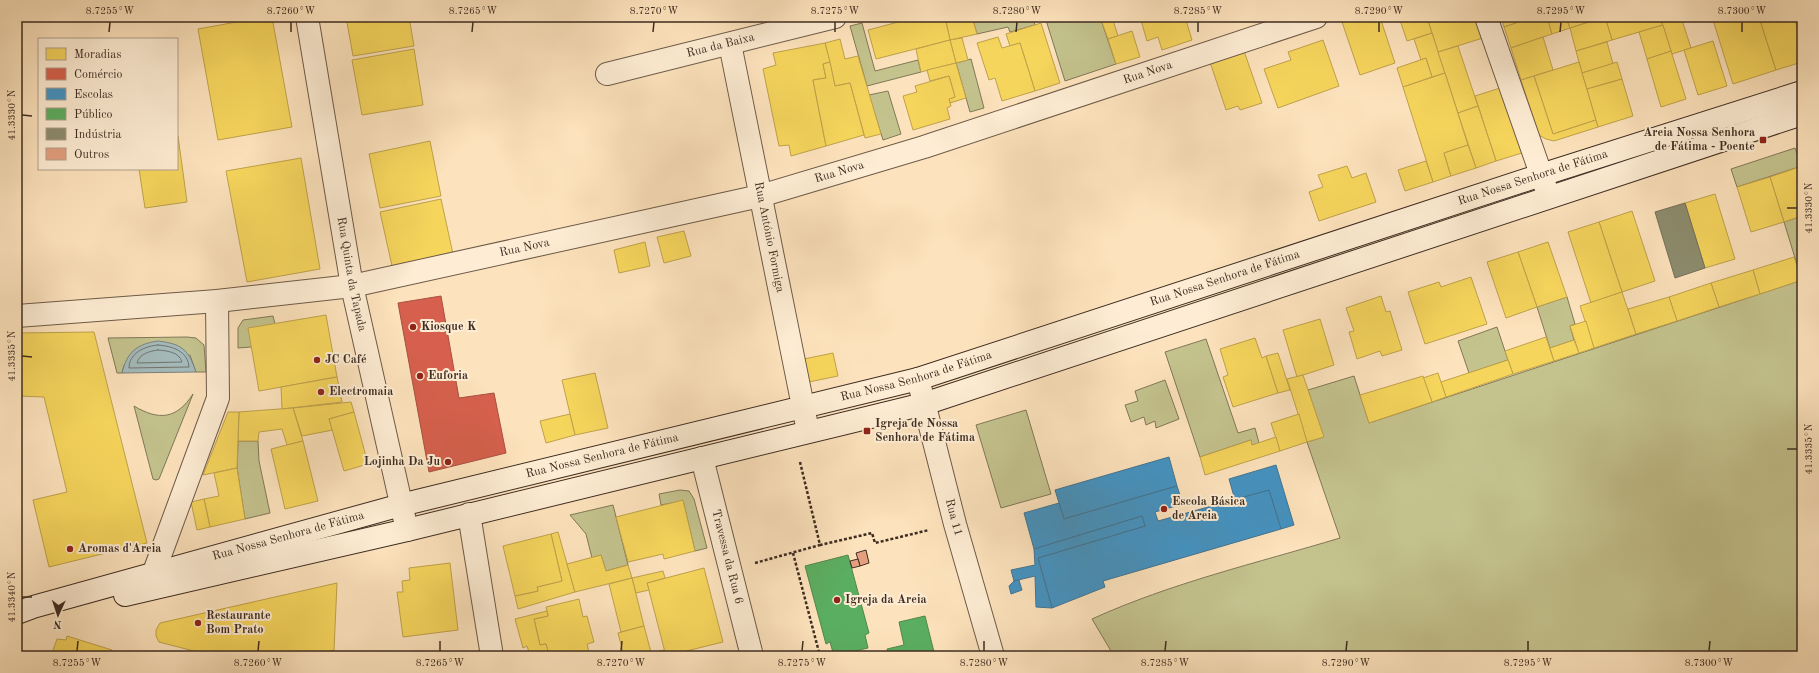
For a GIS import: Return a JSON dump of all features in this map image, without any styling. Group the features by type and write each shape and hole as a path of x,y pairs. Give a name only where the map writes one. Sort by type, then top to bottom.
{"street":[{"name":"Rua Quinta da Tapada","path":"307,17 352,286 406,530"},
{"name":"Rua da Baixa","path":"607,74 835,17"},
{"name":"Rua Nova","path":"17,316 217,301 352,286 760,196 924,147 1316,17"},
{"path":"1486,17 1549,197"},
{"name":"Rua António Formiga","path":"730,44 808,431"},
{"name":"Rua Nossa Senhora de Fátima","path":"17,613 32,607 154,572 401,505 918,379 1541,175 1802,92"},
{"name":"Rua Nossa Senhora de Fátima","path":"17,619 406,530 924,404 1802,114"},
{"path":"154,572 218,398 217,301"},
{"name":"Rua 11","path":"918,379 955,524 993,656"},
{"name":"Travessa da Rua 6","path":"702,458 752,656"},
{"path":"469,514 492,656"}],"path":[{"path":"799,454 820,545"},
{"path":"729,569 872,533 875,543 955,524"},
{"path":"793,553 820,656"}],"shaded area":[{"path":"972,17 1033,17 1035,25 1010,32 1008,27 977,34"},
{"path":"1045,17 1100,17 1116,64 1065,81"},
{"path":"862,23 875,71 918,60 921,72 867,86 850,26"},
{"path":"971,59 984,108 970,112 956,63"},
{"path":"888,91 901,134 883,140 869,95"},
{"path":"1795,148 1802,166 1737,187 1731,169"},
{"path":"1802,216 1802,269 1799,271 1784,222"},
{"path":"1802,280 1802,656 1114,656 1092,619 1122,606 1183,584 1340,538 1307,442 1323,437 1308,390 1354,376 1369,423"},
{"path":"1567,297 1575,324 1570,326 1574,340 1550,348 1537,307"},
{"path":"273,316 275,324 251,347 238,348 238,328 243,320"},
{"path":"1497,327 1508,360 1469,373 1458,341"},
{"path":"108,338 196,338 204,345 206,372 196,372 190,355 124,365 122,373 117,373"},
{"path":"1206,339 1238,433 1255,428 1259,443 1252,445 1251,440 1200,457 1165,352"},
{"path":"1165,380 1179,419 1156,428 1155,421 1146,425 1144,417 1131,422 1125,405 1138,401 1135,391"},
{"path":"193,394 159,479 153,479 134,406 152,414 167,415 181,409"},
{"path":"1026,410 1051,494 1001,508 976,425"},
{"path":"238,441 258,441 259,461 270,513 245,519 237,468"},
{"path":"680,490 689,491 694,499 707,548 695,551 683,501 661,505 659,494"},
{"path":"613,505 628,565 606,571 601,555 592,558 586,534 570,515"}],"water":[{"path":"158,341 173,344 183,349 190,358 196,372 122,373 130,354 134,350 144,344"}],"building: Moradias":[{"path":"264,17 272,17 292,127 218,140 198,29"},
{"path":"346,17 409,17 414,46 353,56"},
{"path":"917,17 945,17 950,40 876,59 868,30"},
{"path":"945,17 972,17 977,34 950,40"},
{"path":"1100,17 1112,17 1118,36 1108,39"},
{"path":"1140,17 1185,17 1192,40 1162,50 1158,37 1147,41"},
{"path":"1205,17 1222,17 1206,22"},
{"path":"1346,17 1380,17 1395,63 1360,75 1341,19"},
{"path":"1399,17 1427,17 1432,33 1407,41"},
{"path":"1427,17 1476,17 1483,38 1438,52"},
{"path":"1501,17 1531,17 1531,18 1504,27"},
{"path":"1534,17 1547,17 1552,34 1511,48 1504,27"},
{"path":"1547,17 1566,17 1570,28 1552,34"},
{"path":"1566,17 1604,17 1570,28"},
{"path":"1605,17 1660,17 1663,25 1612,40"},
{"path":"1605,17 1612,40 1576,51 1570,28"},
{"path":"1660,17 1681,17 1691,48 1672,54"},
{"path":"1712,17 1759,17 1776,70 1733,84"},
{"path":"1759,17 1794,17 1802,41 1802,62 1776,70"},
{"path":"1794,17 1802,17 1802,41"},
{"path":"1041,23 1060,83 1035,91 1020,43 1010,46 1006,34"},
{"path":"1663,25 1671,51 1647,59 1639,32"},
{"path":"1132,31 1140,57 1116,64 1108,39"},
{"path":"1432,33 1445,73 1432,77 1426,58 1421,60 1414,39"},
{"path":"998,37 1002,48 1020,43 1035,91 1002,101 995,78 989,80 977,43"},
{"path":"1543,37 1553,70 1521,80 1511,48"},
{"path":"962,38 968,60 956,63 950,40"},
{"path":"840,39 845,59 858,56 881,134 865,138 850,83 835,86 825,43"},
{"path":"950,40 956,63 921,72 916,49"},
{"path":"1323,40 1339,86 1278,108 1264,69 1291,60 1288,52"},
{"path":"1713,41 1727,86 1698,95 1684,50"},
{"path":"1607,42 1613,64 1582,73 1576,51"},
{"path":"825,43 830,62 823,64 826,78 813,80 826,146 791,156 789,145 779,146 763,69 776,65 773,53"},
{"path":"1458,46 1478,106 1458,113 1438,52"},
{"path":"414,49 423,105 362,115 352,60"},
{"path":"1244,51 1262,103 1240,110 1238,106 1226,110 1210,62"},
{"path":"1671,51 1686,99 1661,107 1647,59"},
{"path":"1426,58 1432,77 1403,87 1397,68"},
{"path":"830,62 835,86 850,83 864,135 826,146 813,80 826,78 823,64"},
{"path":"1579,62 1596,120 1553,134 1534,76"},
{"path":"1617,62 1622,79 1587,89 1582,73"},
{"path":"956,63 966,98 950,103 949,99 955,97 949,76 930,81 927,70"},
{"path":"1445,73 1468,145 1444,153 1451,176 1433,182 1403,87"},
{"path":"949,76 955,97 949,99 951,106 947,108 950,119 913,130 903,96 917,92 915,86"},
{"path":"1534,76 1553,134 1596,120 1598,127 1554,141 1539,135 1521,80"},
{"path":"1622,79 1633,116 1598,127 1587,89"},
{"path":"1500,88 1522,153 1496,161 1475,96"},
{"path":"1478,106 1496,161 1476,168 1458,113"},
{"path":"178,136 187,202 145,208 139,170 178,170"},
{"path":"430,141 441,196 380,208 369,154"},
{"path":"1468,145 1476,168 1451,176 1444,153"},
{"path":"301,158 320,269 247,282 226,171"},
{"path":"1426,161 1433,182 1405,191 1398,170"},
{"path":"1347,166 1352,178 1366,173 1376,202 1319,221 1309,192 1323,187 1318,175"},
{"path":"1802,166 1802,216 1784,222 1770,177"},
{"path":"1770,177 1784,222 1751,232 1737,187"},
{"path":"1715,194 1735,259 1705,268 1685,203"},
{"path":"441,199 453,254 392,266 380,212"},
{"path":"1632,211 1655,281 1622,292 1599,222"},
{"path":"1599,222 1622,292 1591,303 1568,232"},
{"path":"684,231 691,256 664,263 657,237"},
{"path":"645,242 650,266 619,273 614,250"},
{"path":"1548,242 1567,297 1537,307 1518,252"},
{"path":"1518,252 1537,307 1506,318 1487,262"},
{"path":"1794,257 1802,280 1760,294 1753,270"},
{"path":"1753,270 1760,294 1719,307 1711,283"},
{"path":"1471,277 1487,324 1425,344 1408,292 1439,282 1441,287"},
{"path":"1711,283 1719,307 1677,321 1669,297"},
{"path":"1622,292 1636,334 1594,348 1580,306"},
{"path":"1381,296 1386,312 1390,311 1402,350 1382,356 1380,351 1357,359 1349,332 1354,331 1346,308"},
{"path":"1669,297 1677,321 1636,334 1628,309"},
{"path":"326,315 337,377 259,391 248,328"},
{"path":"1320,319 1334,365 1297,377 1283,330"},
{"path":"1586,321 1594,348 1579,353 1570,326"},
{"path":"94,332 147,543 49,567 33,500 67,492 44,397 17,396 17,333"},
{"path":"1546,337 1554,361 1513,374 1505,351"},
{"path":"1255,338 1262,358 1266,356 1278,393 1233,407 1223,377 1228,375 1220,349"},
{"path":"1574,340 1579,353 1554,361 1550,348"},
{"path":"833,353 838,376 809,382 804,359"},
{"path":"1278,353 1290,390 1278,393 1266,356"},
{"path":"1508,360 1513,374 1446,397 1441,382"},
{"path":"595,373 608,428 575,435 562,380"},
{"path":"1438,373 1446,397 1432,402 1423,378"},
{"path":"1303,375 1324,437 1307,442 1287,379"},
{"path":"1423,376 1432,402 1369,423 1360,395"},
{"path":"337,377 342,402 282,409 281,387"},
{"path":"351,402 354,412 329,419 333,430 302,436 293,408"},
{"path":"293,408 303,441 287,445 282,429 259,432 258,441 238,441 239,412"},
{"path":"228,412 239,412 237,468 203,475"},
{"path":"354,412 368,464 344,471 329,419"},
{"path":"570,414 575,435 546,443 540,421"},
{"path":"1299,414 1307,442 1280,451 1271,423"},
{"path":"1276,437 1280,451 1205,475 1200,457 1251,440 1252,445"},
{"path":"303,441 318,501 285,509 271,449"},
{"path":"237,468 245,519 210,527 204,499 219,496 214,473"},
{"path":"204,499 210,527 197,530 191,502"},
{"path":"683,500 695,551 664,559 663,554 628,562 616,517"},
{"path":"558,532 575,592 518,609 515,596 538,591 537,587 562,581 551,534"},
{"path":"551,534 562,581 537,587 538,591 515,596 503,546"},
{"path":"601,555 606,571 628,565 632,578 575,592 567,564"},
{"path":"450,563 458,630 403,637 397,592 403,592 402,581 410,580 409,568"},
{"path":"704,568 723,642 666,656 647,583"},
{"path":"663,571 665,578 647,583 649,590 636,593 632,578"},
{"path":"632,578 644,626 621,632 609,584"},
{"path":"337,583 334,650 314,656 213,656 159,642 156,636 156,630 160,623"},
{"path":"579,599 583,617 587,616 594,642 587,644 590,656 549,656 546,644 540,645 534,619 548,616 546,607"},
{"path":"547,611 548,616 534,619 540,645 546,644 548,651 530,655 527,646 523,648 515,619"},
{"path":"644,626 652,656 624,656 618,633"},
{"path":"67,636 112,650 109,656 62,656 52,653 57,639 66,640"},
{"path":"664,650 666,656 652,656 651,653"},
{"path":"548,651 549,656 530,656 530,655"},
{"path":"462,652 463,656 427,656"}],"building: Comércio":[{"path":"441,296 459,398 494,393 506,453 429,472 398,303"}],"building: Escolas":[{"path":"1169,457 1177,486 1064,519 1055,490"},
{"path":"1276,465 1294,525 1281,529 1269,490 1235,500 1229,479"},
{"path":"1177,486 1183,504 1155,512 1158,521 1269,490 1281,529 1103,581 1105,587 1052,608 1038,558 1145,526 1142,516 1034,549 1024,513 1059,503 1064,519"},
{"path":"1142,516 1145,526 1038,558 1052,608 1036,607 1035,576 1014,581 1011,570 1035,565 1034,549"},
{"path":"1019,580 1022,590 1011,594 1009,586 1014,581"}],"building: Público":[{"name":"Igreja da Areia","path":"848,555 869,633 865,635 868,648 834,656 830,642 826,644 805,566"},
{"path":"925,616 935,656 889,656 887,649 904,645 899,622"}],"building: Indústria":[{"path":"1685,203 1705,268 1675,278 1655,212"}],"building: Outros":[{"path":"866,550 869,563 860,566 856,553"},
{"path":"858,559 860,566 852,568 850,561"}],"place":[{"name":"Areia Nossa Senhora de Fátima - Poente","path":"1763,140"},
{"name":"Kiosque K","path":"413,327"},
{"name":"JC Café","path":"317,360"},
{"name":"Euforia","path":"420,376"},
{"name":"Electromaia","path":"321,392"},
{"name":"Igreja de Nossa Senhora de Fátima","path":"867,431"},
{"name":"Lojinha Da Ju","path":"448,462"},
{"name":"Escola Básica de Areia","path":"1164,509"},
{"name":"Aromas d'Areia","path":"70,549"},
{"name":"Igreja da Areia","path":"837,600"},
{"name":"Restaurante Bom Prato","path":"198,623"}]}
